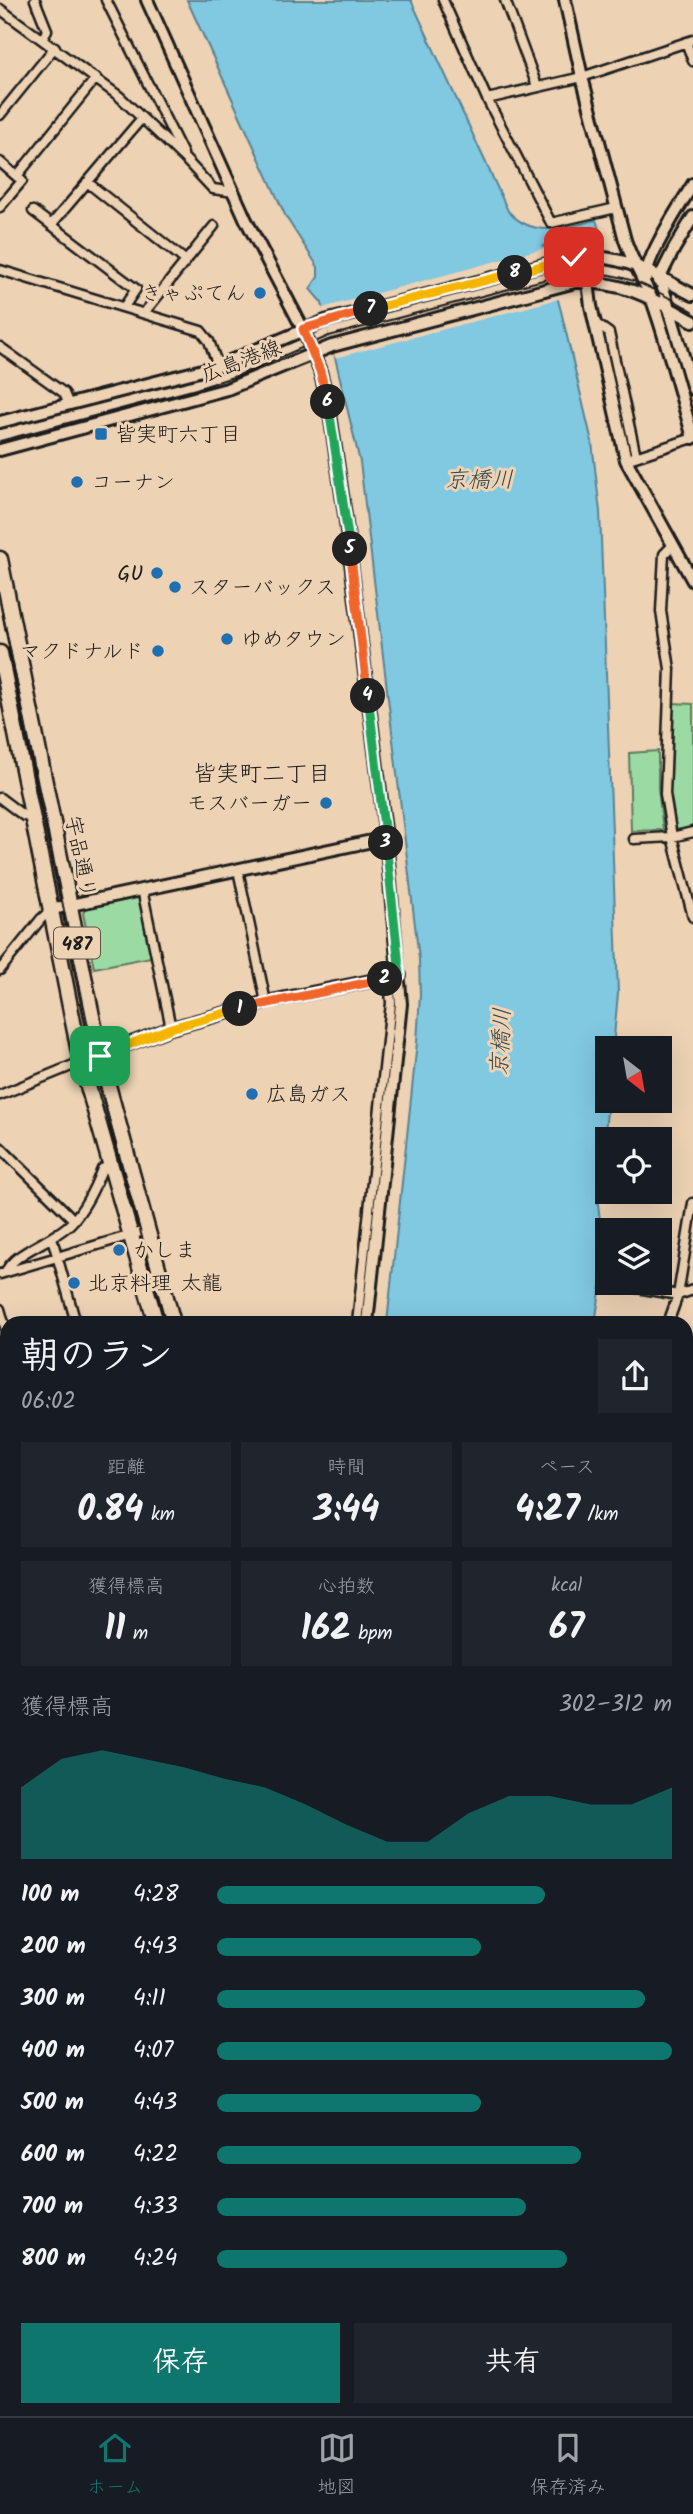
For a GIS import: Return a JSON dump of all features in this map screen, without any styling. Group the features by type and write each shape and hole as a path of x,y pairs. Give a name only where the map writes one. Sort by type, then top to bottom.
{"highway":[{"name":"宇品通り","path":"0,559 100,1056 171,1316"},
{"name":"宇品通り","path":"0,653 81,1062 154,1316"}],"street":[{"path":"35,0 47,30 43,39"},
{"path":"106,0 185,159"},
{"path":"147,0 234,192 303,329 330,407 386,838 394,976 400,1024 368,1316"},
{"path":"443,0 486,99 551,223 616,208"},
{"path":"505,0 537,86"},
{"path":"565,0 616,208 632,262 650,296"},
{"path":"0,9 119,96 213,189 234,192"},
{"path":"486,99 582,77 690,41 693,61"},
{"path":"0,115 55,47"},
{"path":"17,176 96,78"},
{"path":"51,225 142,118"},
{"path":"0,162 22,181 0,207"},
{"path":"87,182 186,261"},
{"path":"631,458 693,438 650,296 646,270 693,184"},
{"path":"33,211 136,289 124,307"},
{"path":"650,296 693,217"},
{"path":"144,313 214,226"},
{"name":"広島港線","path":"0,422 218,366 325,321 574,257 591,256 632,262 693,295"},
{"path":"0,271 201,331 206,335 218,366"},
{"path":"660,278 690,362 693,389"},
{"path":"588,282 595,323 631,458 693,581"},
{"name":"広島港線","path":"0,450 227,389 332,346 555,286 604,282 650,296 693,321"},
{"path":"0,347 64,393 69,405"},
{"path":"673,545 664,554 661,611 670,668 664,782 672,837 693,918"},
{"path":"0,798 24,816 34,818"},
{"path":"634,839 672,837 693,832"},
{"path":"0,970 52,909 386,838"},
{"path":"238,870 266,1002"},
{"path":"142,889 171,1028"},
{"path":"0,1095 171,1028 266,1002 394,976"},
{"path":"358,1316 394,976"},
{"path":"0,1147 74,1220"},
{"path":"3,1273 9,1264 52,1238 74,1220 93,1190 102,1168 111,1165"},
{"path":"670,1316 678,1295 693,1203"},
{"path":"3,1273 148,1230"},
{"path":"52,1238 74,1316"},
{"path":"672,1294 693,1290"}],"green space":[{"path":"672,703 693,704 693,826 679,830 674,827 669,797"},
{"path":"658,751 658,788 663,830 631,831 629,753"},
{"path":"135,896 140,900 151,957 94,968 83,913 87,906"}],"water":[{"name":"京橋川","path":"187,0 411,0 508,211 518,220 538,228 561,228 596,220 603,242 543,246 592,442 600,512 618,993 614,1036 595,1036 595,1113 607,1113 605,1127 595,1127 595,1204 598,1204 600,1218 595,1218 595,1295 599,1295 596,1316 388,1316 417,1042 419,959 360,462 322,303 310,289 318,277 318,267 286,217"}],"pier":[{"path":"545,248 559,299 335,358 322,308"}],"tram line":[{"path":"0,441 196,389 239,375 329,336 570,273 621,277 649,287 693,311"},
{"path":"0,601 102,1094 164,1316"}],"place":[{"name":"きゃぷてん","path":"260,293"},
{"name":"皆実町六丁目","path":"101,434"},
{"name":"コーナン","path":"77,482"},
{"name":"GU","path":"157,573"},
{"name":"スターバックス","path":"175,587"},
{"name":"ゆめタウン","path":"227,639"},
{"name":"マクドナルド","path":"158,651"},
{"name":"モスバーガー","path":"326,803"},
{"name":"広島ガス","path":"252,1094"},
{"name":"かしま","path":"119,1250"},
{"name":"北京料理 太龍","path":"74,1283"}],"district":[{"name":"皆実町二丁目","path":"262,773"}],"route":[{"path":"100,1056 171,1028 266,1002 400,975 386,838 330,407 320,371 303,329 574,257"}]}
